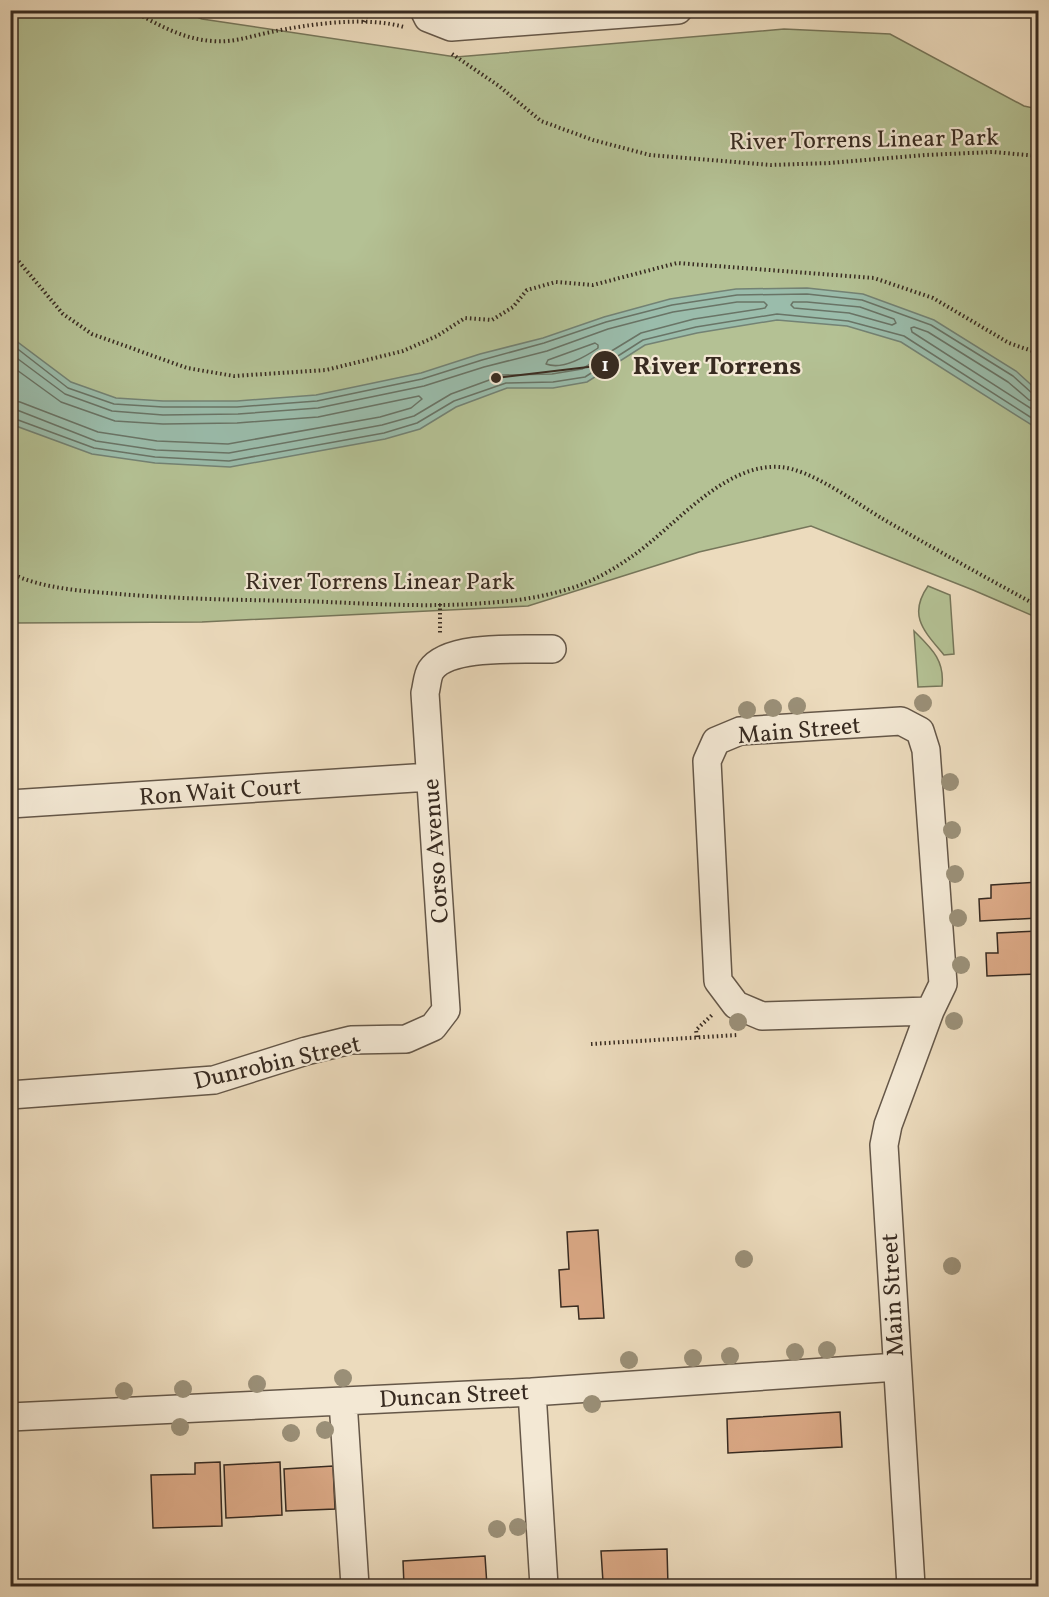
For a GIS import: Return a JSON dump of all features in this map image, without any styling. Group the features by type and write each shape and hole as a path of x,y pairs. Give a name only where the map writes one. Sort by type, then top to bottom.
{"street":[{"path":"415,19 428,18 451,27 678,10"},
{"name":"Corso Avenue","path":"433,1027 446,1010 425,693 430,671 442,660 465,651 552,649"},
{"name":"Main Street","path":"911,1587 884,1145 888,1125 930,1011 943,984 926,750 920,731 901,722 740,731 716,741 707,761 718,981 736,1005 762,1016 930,1011"},
{"name":"Ron Wait Court","path":"10,804 430,777"},
{"name":"Dunrobin Street","path":"10,1095 214,1080 328,1045 351,1040 406,1039 433,1027"},
{"name":"Duncan Street","path":"10,1417 532,1392 897,1367"},
{"path":"532,1392 544,1587"},
{"path":"343,1401 355,1587"}],"path":[{"path":"131,10 168,30 187,37 229,42 315,24 415,19"},
{"path":"364,22 369,10"},
{"name":"River Torrens Linear Park","path":"450,52 498,86 541,121 593,140 650,155 771,165 993,152 1038,156"},
{"path":"10,251 63,314 92,334 187,368 234,376 326,370 403,351 436,336 465,318 492,320 513,307 527,290 556,282 593,285 677,263 874,278 933,298 1009,343 1038,353"},
{"name":"River Torrens Linear Park","path":"10,573 26,580 82,591 179,599 440,604 485,603 550,595 585,584 632,557 690,507 726,483 761,468 783,467 804,474 838,491 942,553 1038,606"},
{"path":"440,604 440,633"},
{"path":"697,1037 696,1030 715,1013"},
{"path":"591,1044 739,1035"}],"shaded area":[{"path":"10,11 181,11 202,19 456,57 784,29 890,34 1024,106 1038,109 1038,618 811,526 699,552 528,606 202,622 11,623"},
{"path":"928,586 950,595 954,654 944,655 921,623 919,606"},
{"path":"914,631 936,655 941,669 942,686 918,687"}],"water":[{"path":"807,288 863,294 934,320 1016,371 1038,391 1038,429 901,342 847,326 777,320 697,333 645,345 587,382 553,388 507,388 456,407 420,429 385,439 230,467 155,463 92,454 16,426 11,421 11,328 15,340 71,382 116,398 163,401 237,401 316,395 421,373 670,299 736,289"}],"building":[{"path":"1038,882 1038,918 980,921 979,899 991,898 991,885"},
{"path":"1038,931 1038,974 987,976 986,953 998,953 997,933"},
{"path":"598,1230 604,1318 579,1319 578,1306 561,1307 559,1270 569,1269 567,1232"},
{"path":"840,1412 842,1447 728,1453 727,1419"},
{"path":"220,1462 222,1526 153,1528 151,1475 195,1474 195,1463"},
{"path":"280,1462 282,1515 226,1518 224,1465"},
{"path":"333,1466 335,1509 286,1511 284,1469"},
{"path":"667,1549 668,1586 630,1586 630,1581 603,1582 601,1551"},
{"path":"485,1556 487,1586 404,1586 403,1561"}],"place":[{"name":"River Torrens","path":"496,378"}]}
